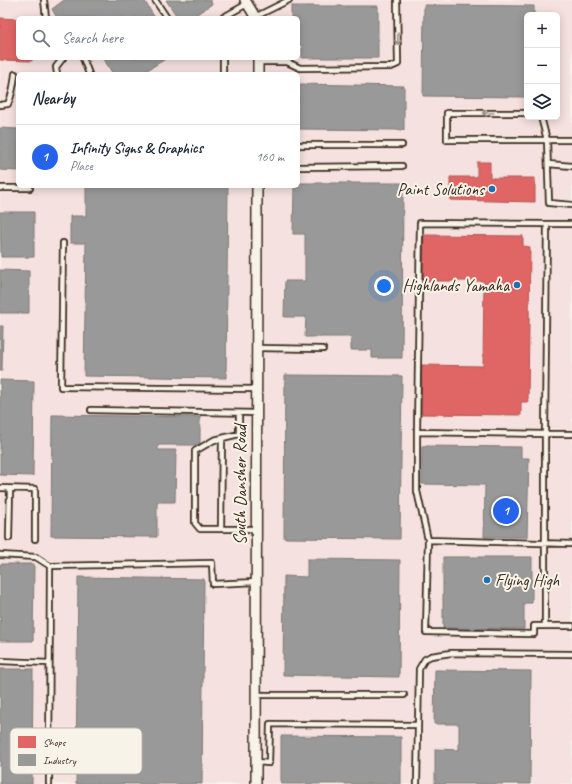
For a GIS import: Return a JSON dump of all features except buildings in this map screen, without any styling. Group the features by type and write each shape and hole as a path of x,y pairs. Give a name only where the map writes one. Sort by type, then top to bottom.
{"street":[{"path":"246,2 254,16"},
{"path":"258,60 258,72"},
{"name":"South Dansher Road","path":"256,784 257,188"}],"lane":[{"path":"44,0 46,16"},
{"path":"155,0 166,16"},
{"path":"257,16 289,0"},
{"path":"258,60 287,62 300,68 392,67 398,64 397,0"},
{"path":"225,16 246,2"},
{"path":"57,72 56,67 61,60"},
{"path":"84,60 89,72"},
{"path":"223,60 223,72"},
{"path":"0,105 8,104 12,96 15,74"},
{"path":"524,113 447,113 447,140 572,140"},
{"path":"542,120 547,140 549,203 572,205"},
{"path":"300,145 402,145"},
{"path":"548,164 572,166"},
{"path":"300,167 402,166"},
{"path":"0,188 30,188"},
{"path":"572,224 420,223 417,432 417,491 428,540 426,632 534,634 534,626 572,626"},
{"path":"545,626 547,224"},
{"path":"63,243 61,387 257,389"},
{"path":"257,348 323,350"},
{"path":"91,410 257,413"},
{"path":"239,413 239,434 214,440 195,451 195,523 200,529 256,529"},
{"path":"417,432 572,434"},
{"path":"221,529 222,438"},
{"path":"0,488 35,489 35,539"},
{"path":"9,538 10,488"},
{"path":"428,540 572,544"},
{"path":"0,555 36,557 50,566 212,563 213,584 256,582"},
{"path":"49,728 50,566"},
{"path":"417,784 419,669 425,660 431,656 451,653 572,654"},
{"path":"0,661 49,663"},
{"path":"256,695 404,695"},
{"path":"256,762 269,763 270,724 418,725"}],"shaded area":[{"path":"0,0 572,0 572,784 0,784"}],"place":[{"name":"Paint Solutions","path":"492,189"},
{"name":"Highlands Yamaha","path":"517,285"},
{"name":"Infinity Signs & Graphics","path":"506,511"},
{"name":"Flying High","path":"487,580"}]}
